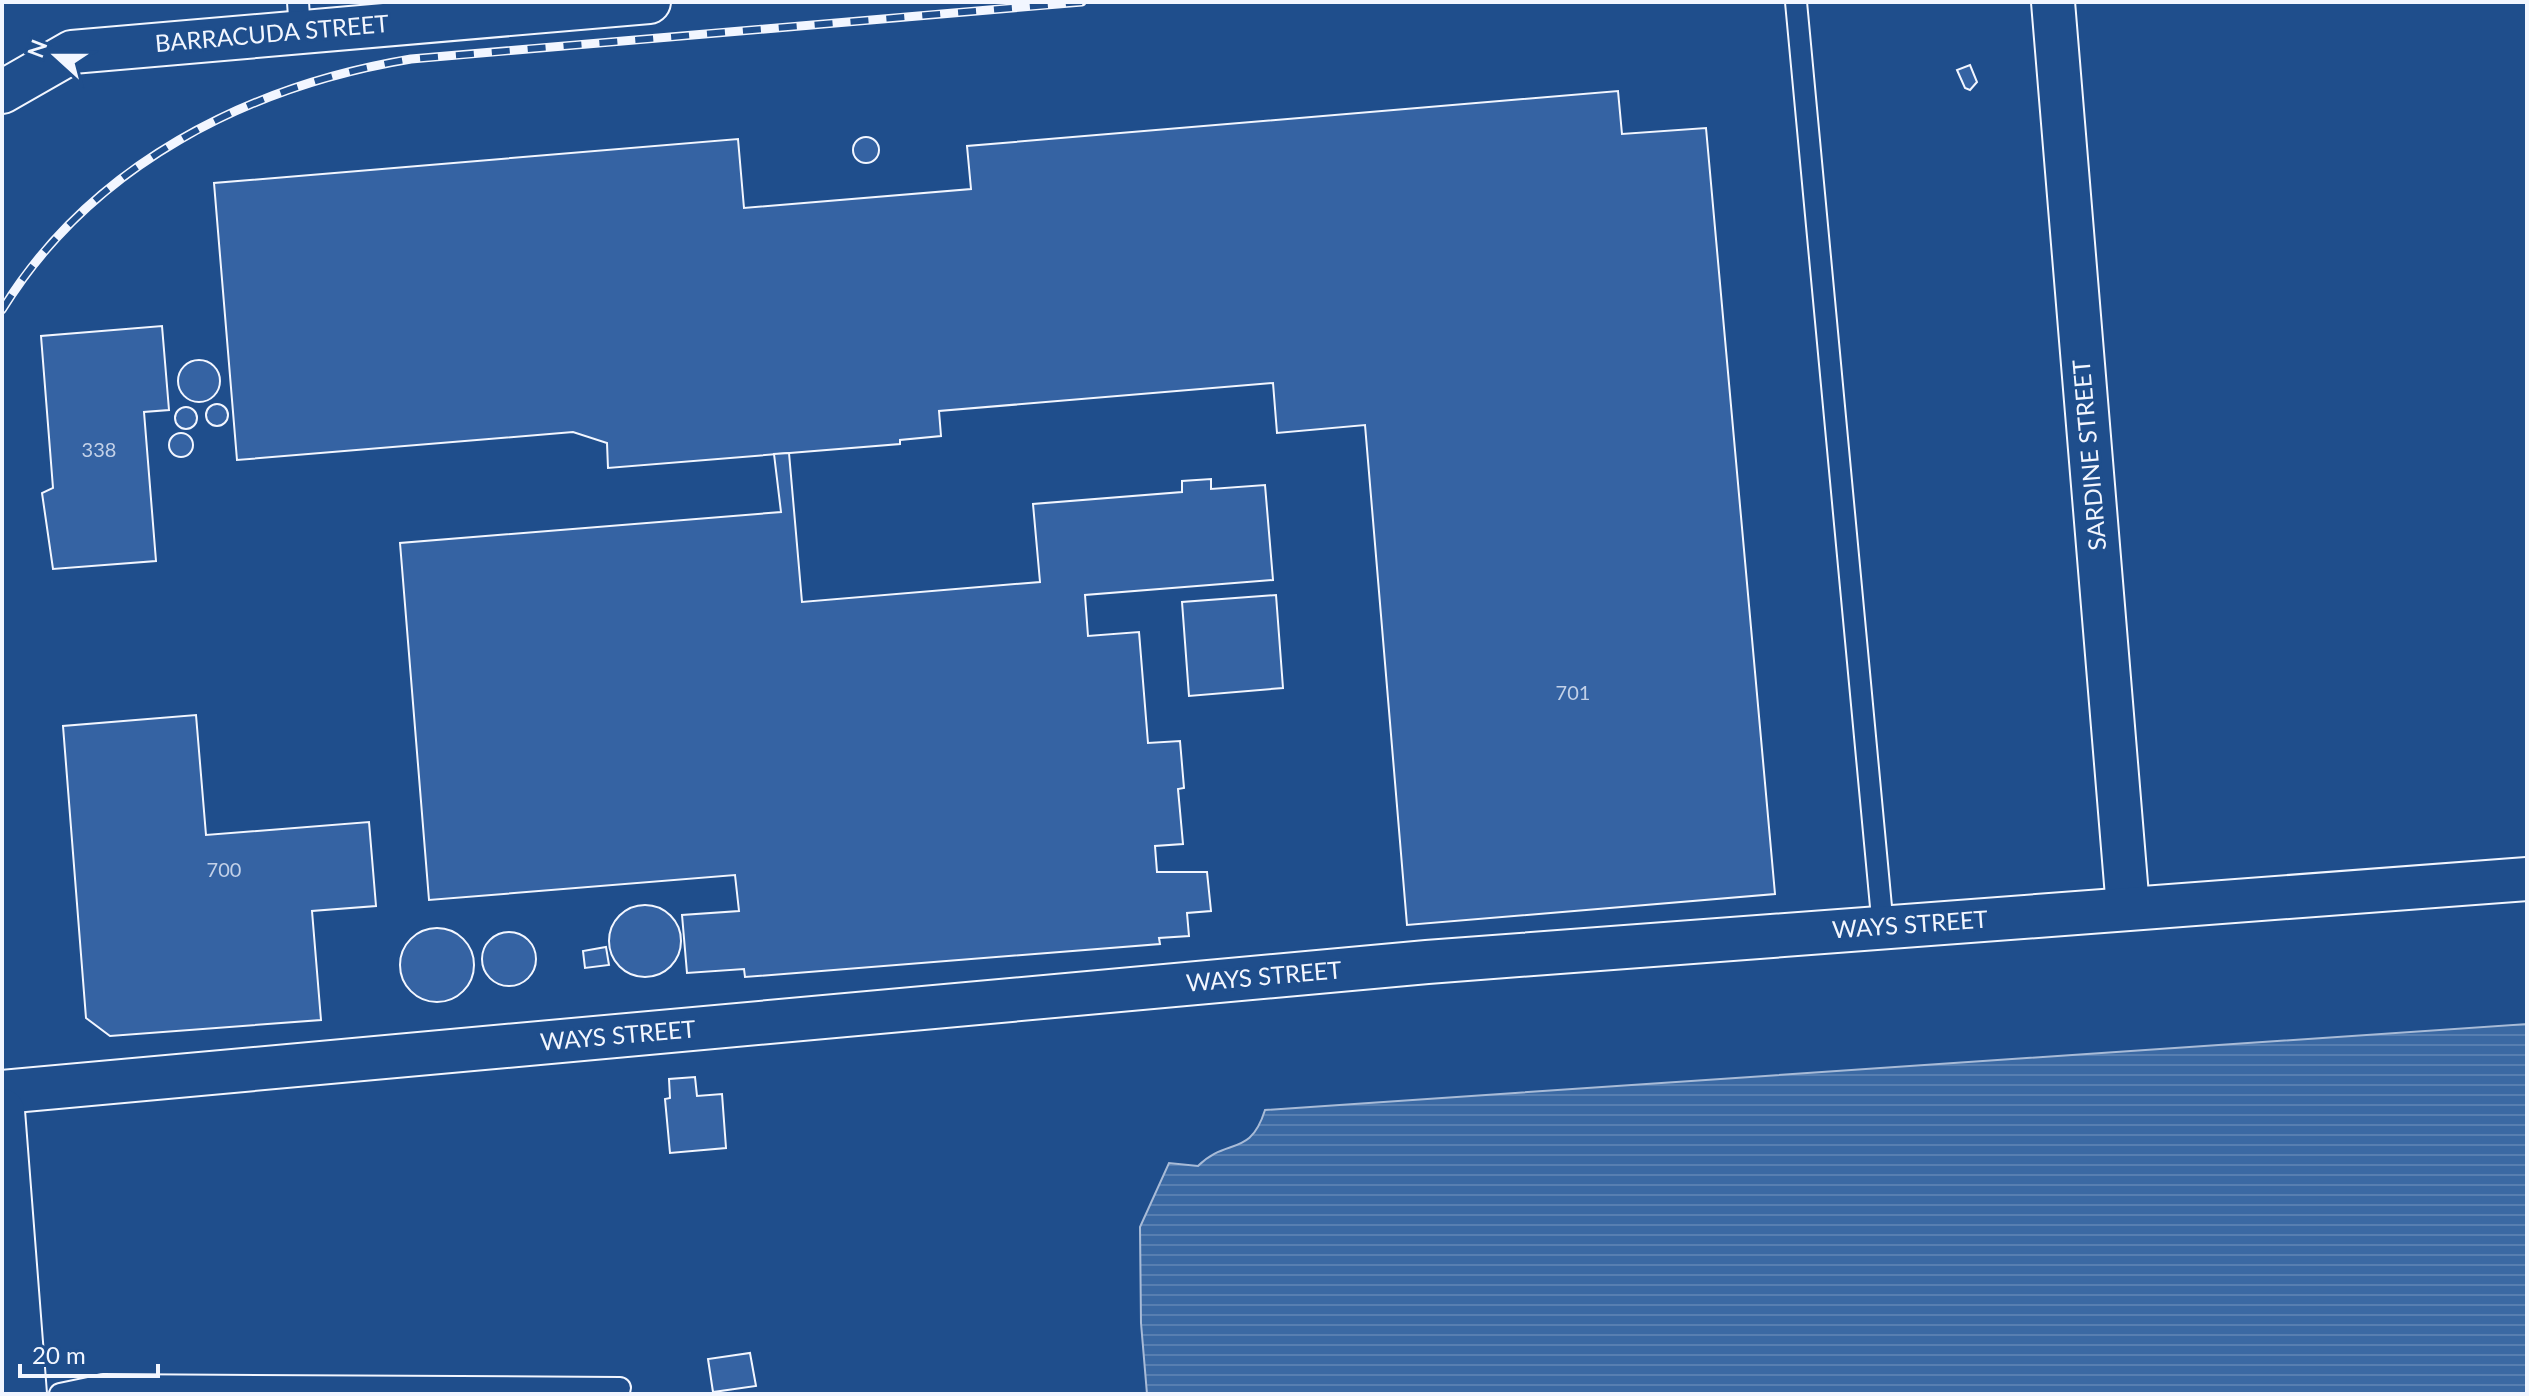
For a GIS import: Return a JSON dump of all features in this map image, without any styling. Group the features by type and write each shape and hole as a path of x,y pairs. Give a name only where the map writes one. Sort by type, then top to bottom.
{"street":[{"name":"BARRACUDA STREET","path":"2,92 72,52 299,17 649,2"},
{"name":"SARDINE STREET","path":"2053,2 2128,908"},
{"name":"WAYS STREET","path":"2,1092 1427,962 2527,879"},
{"path":"2,1111 16,1379"}],"lane":[{"path":"1796,2 1883,928"},
{"path":"60,1394 103,1385 620,1388"}],"water":[{"path":"2527,1024 2527,1394 1147,1394 1141,1323 1140,1227 1169,1163 1198,1166 1209,1157 1245,1141 1259,1125 1265,1110"}],"building":[{"path":"1970,65 1977,82 1970,90 1965,88 1957,70"},
{"path":"1618,91 1622,134 1706,128 1775,894 1407,925 1365,425 1277,433 1273,383 939,411 941,436 900,440 900,444 608,468 607,443 573,432 237,460 214,183 738,139 744,208 971,189 967,146"},
{"path":"866,137 875,141 879,150 875,159 866,163 857,159 853,150 857,141"},
{"path":"162,326 169,410 144,412 156,561 53,569 42,493 53,488 41,336"},
{"path":"199,360 213,367 220,381 213,395 199,402 185,395 178,381 185,367"},
{"path":"217,404 225,407 228,415 225,423 217,426 209,423 206,415 209,407"},
{"path":"186,407 194,410 197,418 194,426 186,429 178,426 175,418 178,410"},
{"path":"181,433 190,436 193,445 190,454 181,457 172,454 169,445 172,436"},
{"path":"789,453 802,602 1040,582 1033,504 1182,492 1182,481 1211,479 1211,489 1265,485 1273,580 1085,595 1088,636 1139,632 1148,743 1180,741 1184,788 1178,789 1183,844 1155,846 1157,872 1207,872 1211,911 1187,913 1189,936 1159,938 1160,944 745,977 744,969 687,973 682,915 739,911 735,875 429,900 400,543 781,512 774,454"},
{"path":"1276,595 1283,688 1189,696 1182,602"},
{"path":"196,715 206,835 369,822 376,906 312,911 321,1020 110,1036 86,1018 63,726"},
{"path":"652,905 671,915 679,927 679,955 671,967 659,975 638,977 619,967 611,955 609,934 619,915 631,907"},
{"path":"430,928 444,928 458,934 468,944 474,965 472,979 458,996 444,1002 430,1002 416,996 406,986 400,972 400,958 406,944 416,934"},
{"path":"509,932 528,940 536,959 528,978 509,986 490,978 482,959 490,940"},
{"path":"606,947 609,965 585,968 583,951"},
{"path":"695,1077 697,1096 722,1094 726,1148 670,1153 665,1099 670,1098 669,1079"},
{"path":"750,1353 756,1386 713,1392 708,1359"}],"railway":[{"path":"2,310 38,259 81,213 128,174 179,140 233,112 291,89 350,72 411,59 1082,2"}]}
